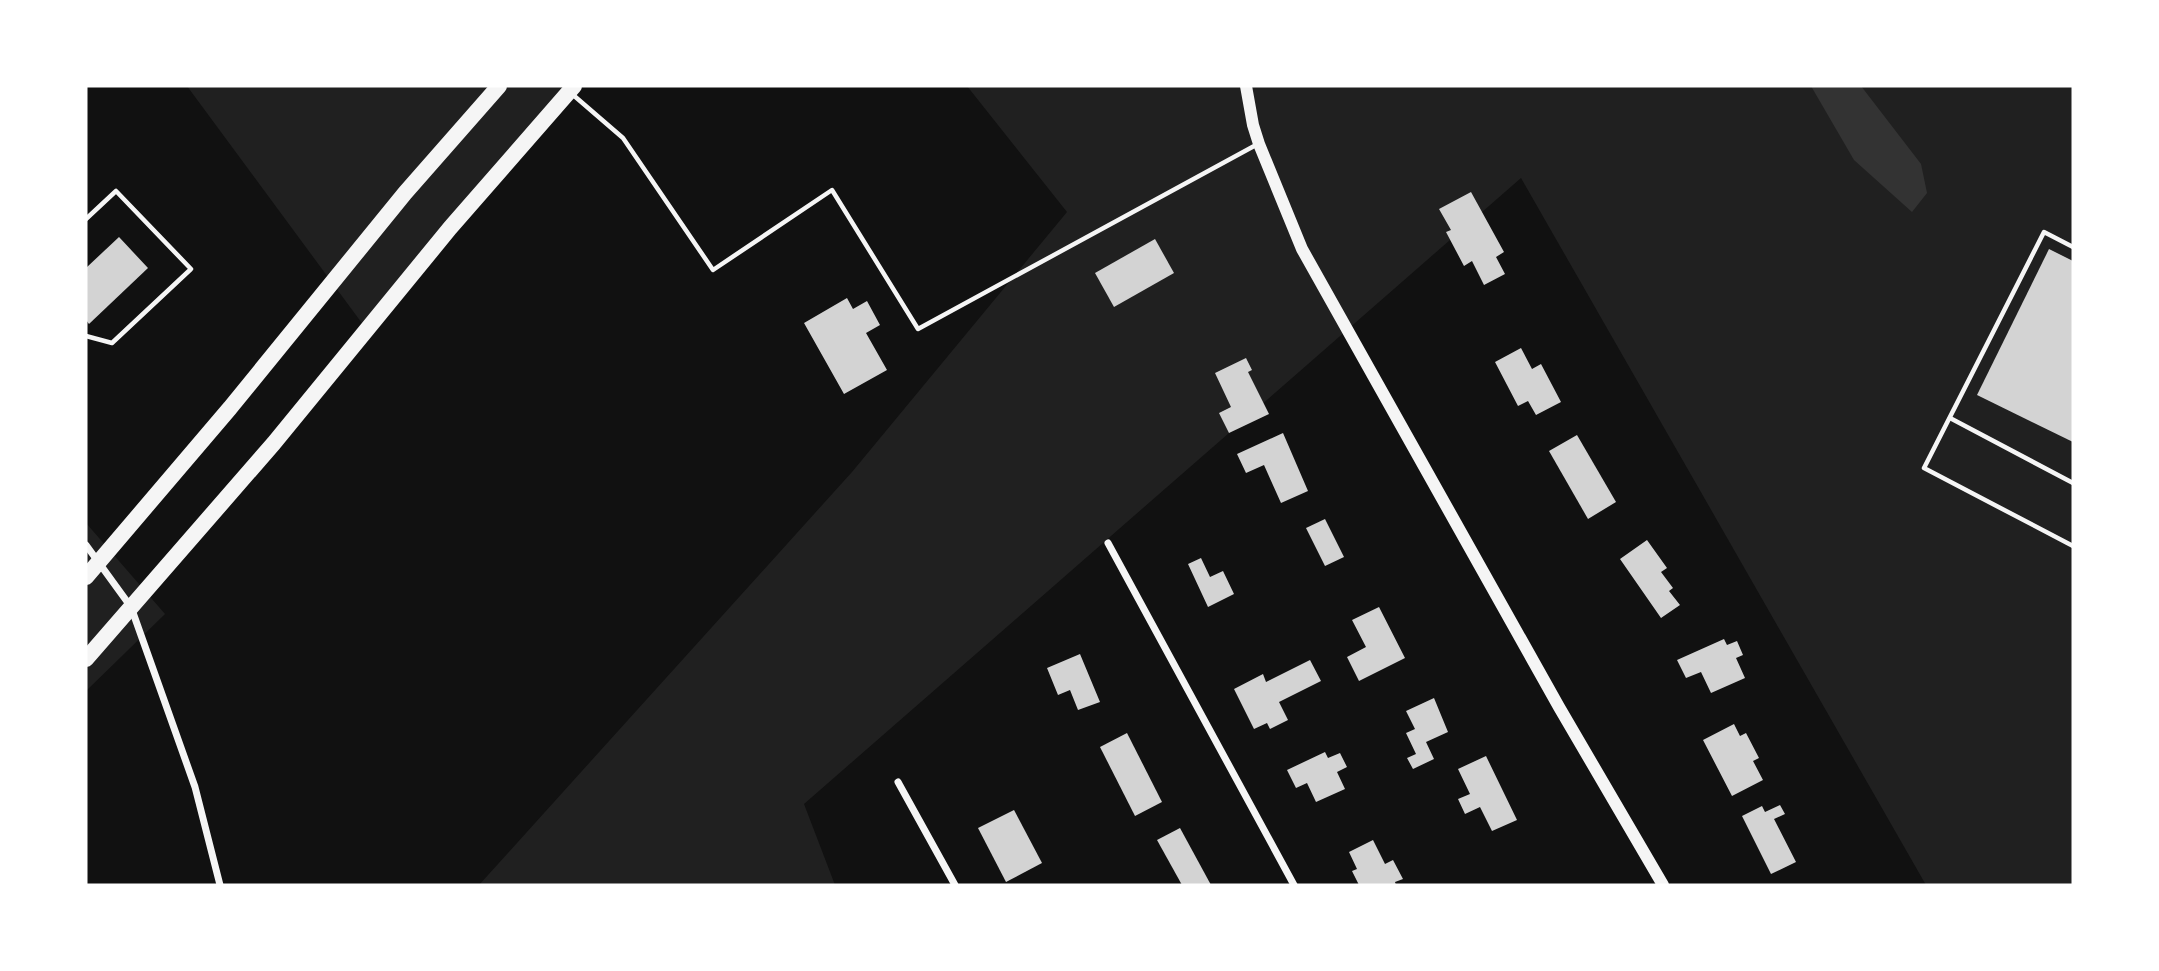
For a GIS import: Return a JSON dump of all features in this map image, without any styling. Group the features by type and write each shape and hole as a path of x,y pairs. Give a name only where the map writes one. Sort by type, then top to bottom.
{"main road":[{"path":"86,578 230,408 405,193 499,86"},
{"path":"86,659 274,443 450,228 571,89"}],"street":[{"path":"1246,86 1259,144 1302,249 1559,707 1663,885"},
{"path":"1108,543 1294,885"},
{"path":"86,545 131,607 195,787 220,885"},
{"path":"898,782 955,885"}],"lane":[{"path":"571,89 623,138 713,270 832,190 918,329 1259,144"},
{"path":"86,219 116,191 191,269 112,343 86,336"},
{"path":"2073,247 2043,232 1924,468 2073,547"},
{"path":"1950,418 2073,483"}],"shaded area":[{"path":"187,86 572,86 367,330"},
{"path":"967,86 2073,86 2073,885 1926,885 1521,178 804,804 835,885 479,885 852,472 1067,212"},
{"path":"1811,86 1861,86 1921,164 1927,193 1912,212 1854,160"},
{"path":"86,523 165,614 86,691"}],"building":[{"path":"1471,192 1504,252 1496,257 1505,274 1484,285 1472,261 1464,266 1446,232 1451,230 1439,209"},
{"path":"119,237 148,268 89,324 86,320 86,268"},
{"path":"1155,239 1174,273 1114,307 1095,273"},
{"path":"2049,249 2073,261 2073,442 1977,395"},
{"path":"847,298 853,309 867,301 880,325 866,333 887,370 844,394 804,323"},
{"path":"1521,348 1532,369 1541,364 1561,402 1536,415 1528,401 1518,406 1495,362"},
{"path":"1246,358 1252,370 1248,372 1269,414 1229,433 1219,413 1231,407 1215,373"},
{"path":"1283,433 1308,491 1281,503 1264,465 1246,473 1237,454"},
{"path":"1577,435 1616,502 1588,519 1549,451"},
{"path":"1325,519 1344,557 1325,566 1306,528"},
{"path":"1647,540 1667,568 1661,572 1673,588 1669,591 1680,605 1661,618 1620,559"},
{"path":"1201,558 1210,577 1223,571 1234,594 1208,607 1188,564"},
{"path":"1379,607 1405,658 1359,681 1347,657 1366,647 1352,620"},
{"path":"1724,639 1727,645 1737,641 1743,655 1736,658 1745,678 1711,693 1701,672 1686,678 1677,660"},
{"path":"1080,654 1100,702 1078,710 1070,690 1058,695 1047,668"},
{"path":"1310,660 1321,681 1279,702 1288,720 1270,729 1267,723 1254,729 1234,689 1263,674 1266,682"},
{"path":"1434,698 1448,732 1426,742 1434,759 1413,769 1407,758 1416,754 1406,733 1415,729 1406,711"},
{"path":"1734,724 1740,736 1746,733 1759,758 1753,761 1763,780 1732,796 1703,740"},
{"path":"1127,733 1162,802 1135,816 1100,747"},
{"path":"1325,752 1328,758 1340,753 1347,767 1337,772 1345,789 1316,802 1307,783 1296,788 1287,770"},
{"path":"1486,756 1517,820 1492,831 1480,807 1465,814 1458,799 1470,794 1458,769"},
{"path":"1780,805 1785,814 1774,819 1796,862 1771,874 1742,816 1762,806 1765,812"},
{"path":"1014,810 1042,863 1006,882 978,828"},
{"path":"1180,828 1211,885 1182,885 1157,840"},
{"path":"1373,840 1385,864 1393,860 1403,879 1395,882 1396,885 1359,885 1352,871 1357,869 1349,852"}]}
